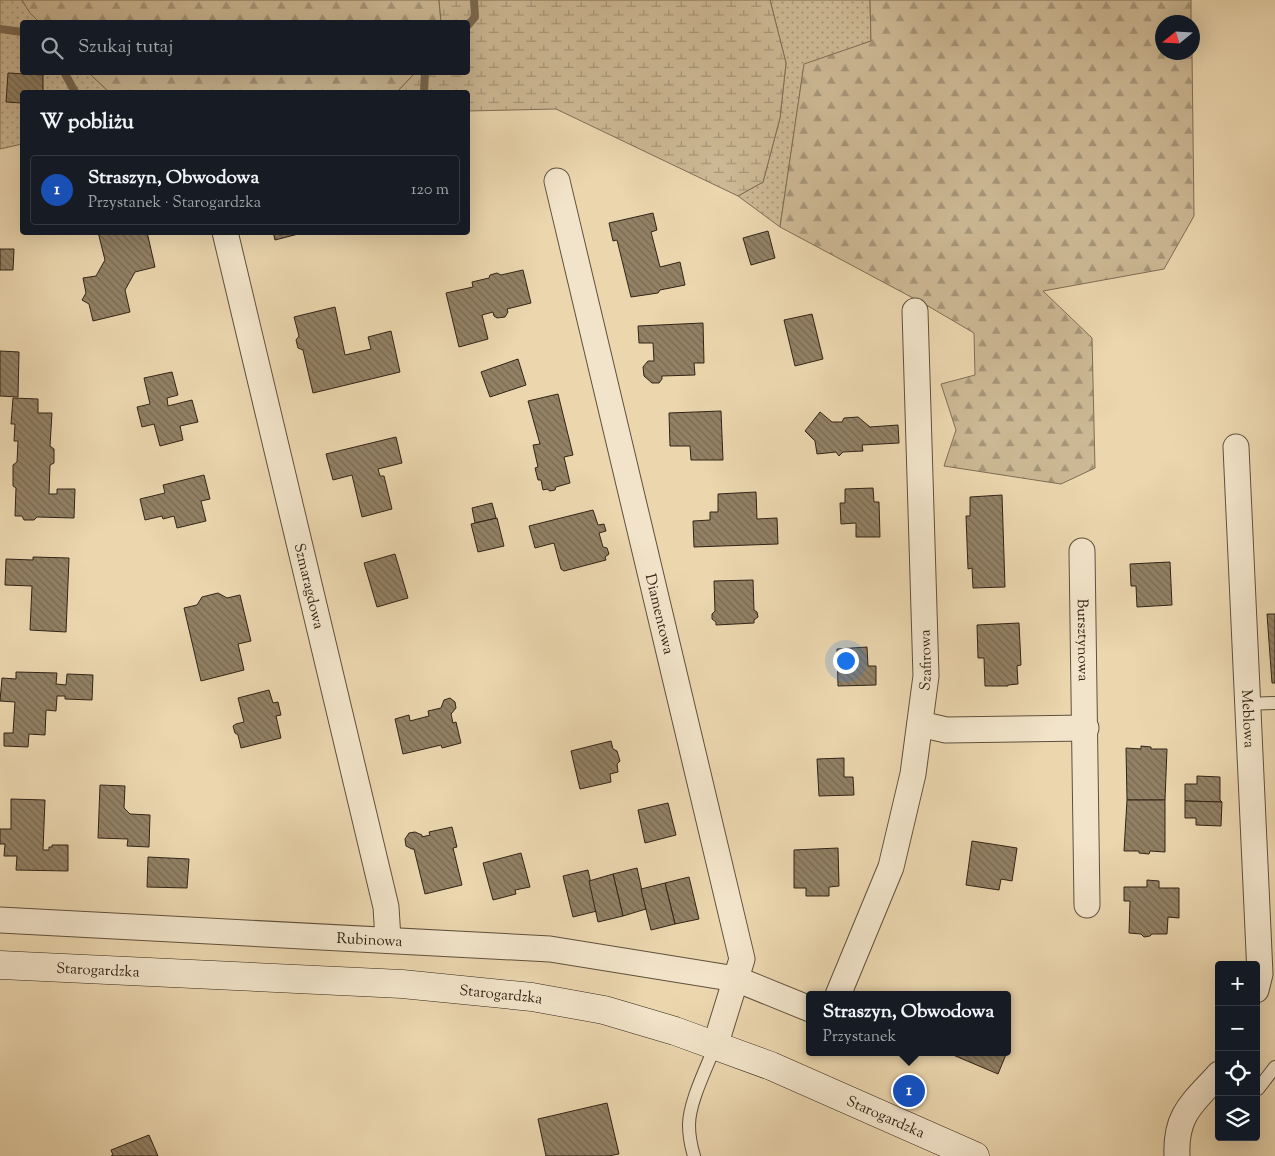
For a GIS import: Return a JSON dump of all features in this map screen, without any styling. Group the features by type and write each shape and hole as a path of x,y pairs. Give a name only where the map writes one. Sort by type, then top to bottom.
{"main road":[{"name":"Starogardzka","path":"0,965 392,983 532,997 604,1010 675,1031 771,1066 975,1156"}],"street":[{"name":"Diamentowa","path":"557,181 742,959 715,1046"},
{"name":"Szmaragdowa","path":"226,235 386,907 388,939"},
{"name":"Szafirowa","path":"840,991 891,867 913,774 926,676 915,311"},
{"name":"Meblowa","path":"1236,447 1259,961"},
{"name":"Bursztynowa","path":"1082,551 1087,905"},
{"path":"920,724 946,730 1086,728"},
{"name":"Rubinowa","path":"0,920 550,949 736,979"},
{"path":"736,979 806,1007"},
{"path":"1177,1156 1176,1139 1180,1122 1188,1108 1215,1078"}],"lane":[{"path":"1247,704 1275,703"},
{"path":"694,1156 689,1139 690,1116 715,1046"},
{"path":"1260,1086 1275,1067"}],"green space":[{"path":"0,0 22,0 37,20 20,20 20,75 91,75 107,90 20,90 20,144 0,149"},
{"path":"22,0 439,0 441,20 37,20"},
{"path":"439,0 770,0 786,63 780,118 763,182 738,196 556,109 470,111 470,90 399,90 413,75 470,75 470,20 441,20"},
{"path":"770,0 870,0 871,41 804,65 780,227 738,196 763,182 780,118 786,63"},
{"path":"870,0 1191,0 1191,15 1155,15 1155,60 1192,60 1194,216 1164,269 1043,291 1092,338 1095,468 1061,484 944,466 956,430 941,384 975,375 974,333 928,306 780,227 804,64 871,41"},
{"path":"91,75 413,75 399,90 107,90"}],"building":[{"path":"8,73 43,75 43,90 20,90 20,103 6,102"},
{"path":"653,213 657,230 651,232 660,267 680,262 685,285 660,290 658,293 631,297 617,240 613,241 609,223"},
{"path":"768,231 775,258 751,265 743,238"},
{"path":"99,235 148,235 155,267 135,272 125,290 130,312 93,321 89,304 82,300 86,293 83,278 96,276 105,260"},
{"path":"274,235 294,235 275,240"},
{"path":"0,249 14,249 13,270 0,270"},
{"path":"523,270 531,303 507,309 508,312 505,317 497,318 493,312 482,315 488,339 459,347 446,293 473,287 472,282 489,278 490,275 497,273 501,275"},
{"path":"335,307 345,355 371,349 368,337 391,331 400,372 313,393 303,350 298,348 296,340 299,336 294,317"},
{"path":"812,314 823,359 795,366 784,320"},
{"path":"703,323 704,363 694,363 695,375 662,376 659,383 652,383 644,376 643,367 648,361 654,361 653,343 639,343 638,326"},
{"path":"0,351 19,352 18,397 0,396"},
{"path":"518,359 526,385 490,397 481,372"},
{"path":"172,372 178,395 167,398 168,406 192,400 198,422 180,426 183,440 160,446 154,424 142,427 137,407 150,404 144,378"},
{"path":"558,394 573,455 564,457 570,483 550,491 547,489 543,490 541,480 538,480 535,468 538,467 533,445 540,444 528,401"},
{"path":"13,398 38,399 38,413 52,413 50,446 54,449 54,463 50,465 49,494 57,494 57,489 75,489 74,518 37,517 34,520 24,520 22,516 15,516 16,488 13,486 13,465 17,462 18,441 14,441 15,424 11,424"},
{"path":"721,411 723,460 691,460 690,446 670,446 669,413"},
{"path":"820,412 832,422 842,422 844,418 858,417 870,427 898,425 899,443 862,445 863,451 843,452 839,456 836,452 817,454 815,441 805,431"},
{"path":"396,437 402,463 378,469 380,476 384,476 392,509 362,517 352,475 333,480 326,454"},
{"path":"204,475 210,499 201,501 206,521 177,528 174,516 163,519 162,516 145,520 140,499 165,493 163,485"},
{"path":"873,488 874,502 879,502 880,537 856,537 856,523 841,524 840,503 845,503 845,489"},
{"path":"756,492 757,519 777,518 778,544 694,547 693,521 710,520 710,512 718,512 718,494"},
{"path":"1002,495 1005,587 973,588 972,568 968,569 966,516 970,516 970,497"},
{"path":"492,503 496,518 475,523 472,508"},
{"path":"593,510 598,525 604,524 606,531 599,533 603,547 607,548 609,554 605,557 606,560 564,571 561,569 554,543 535,548 529,526"},
{"path":"497,518 504,546 478,552 471,524"},
{"path":"395,554 408,598 377,607 364,563"},
{"path":"33,557 69,558 66,632 30,630 32,586 5,585 6,559 33,560"},
{"path":"1170,562 1172,605 1137,607 1136,586 1131,586 1130,564"},
{"path":"753,580 754,610 757,612 758,617 754,620 754,623 716,625 716,622 712,619 712,614 715,611 714,581"},
{"path":"218,593 227,598 240,595 251,641 238,644 244,670 201,681 184,608 197,605 202,597"},
{"path":"1267,614 1275,614 1275,683 1272,683"},
{"path":"1019,623 1021,665 1017,666 1018,684 985,686 984,658 978,658 977,625"},
{"path":"867,647 868,666 876,666 876,685 838,686 837,649"},
{"path":"16,672 57,673 56,684 66,685 67,674 93,675 92,700 65,699 65,696 57,696 56,711 46,710 45,735 29,734 28,747 4,746 4,733 13,733 15,702 0,701 2,678 16,679"},
{"path":"269,690 273,703 278,702 281,715 276,716 281,738 241,748 238,735 235,733 233,726 244,722 238,698"},
{"path":"450,698 455,702 456,708 451,714 453,723 456,722 461,743 442,748 441,745 403,754 395,719 409,715 410,721 429,716 428,711 441,708 444,700"},
{"path":"611,741 620,761 617,764 618,772 610,774 611,782 580,789 571,751"},
{"path":"1141,746 1151,747 1151,749 1167,749 1165,800 1127,800 1126,748 1141,749"},
{"path":"844,758 844,777 853,777 854,795 819,796 817,759"},
{"path":"1197,776 1220,777 1220,800 1222,802 1185,801 1185,784 1197,784"},
{"path":"100,785 125,786 124,808 130,814 150,815 149,847 127,846 128,839 98,838"},
{"path":"11,799 45,800 43,850 49,850 49,847 52,847 52,845 68,845 68,871 16,870 17,856 4,856 5,844 0,844 0,829 11,829"},
{"path":"1127,800 1165,800 1165,852 1150,851 1149,854 1139,853 1139,851 1124,851"},
{"path":"1185,801 1222,802 1221,826 1196,825 1196,818 1185,818"},
{"path":"668,803 676,835 645,843 638,810"},
{"path":"452,827 457,847 453,848 462,885 425,894 414,849 406,846 405,839 409,833 415,832 422,835 422,837 430,835 429,832"},
{"path":"972,841 1017,848 1012,881 1001,879 999,890 966,885"},
{"path":"838,848 839,886 829,887 829,896 806,896 806,888 794,888 794,850"},
{"path":"521,853 530,887 515,890 516,894 493,900 483,863"},
{"path":"148,857 189,859 187,888 147,887"},
{"path":"637,868 646,909 623,916 613,874"},
{"path":"588,870 597,911 573,917 563,876"},
{"path":"613,874 623,916 598,922 589,881"},
{"path":"689,877 699,919 675,924 665,883"},
{"path":"1147,880 1159,881 1159,888 1179,888 1179,918 1168,917 1167,934 1152,934 1144,937 1141,934 1129,933 1130,901 1124,901 1124,887 1147,887"},
{"path":"665,883 675,924 651,930 641,889"},
{"path":"955,1056 1005,1056 998,1074"},
{"path":"607,1103 619,1154 608,1156 546,1156 538,1119"},
{"path":"149,1135 158,1156 111,1156 113,1155 111,1150"}],"waterway":[{"path":"470,23 475,17 474,0"},
{"path":"0,29 20,32"},
{"path":"66,75 74,90"},
{"path":"424,90 425,75"}],"place":[{"name":"Straszyn, Obwodowa","path":"909,1091"}]}
